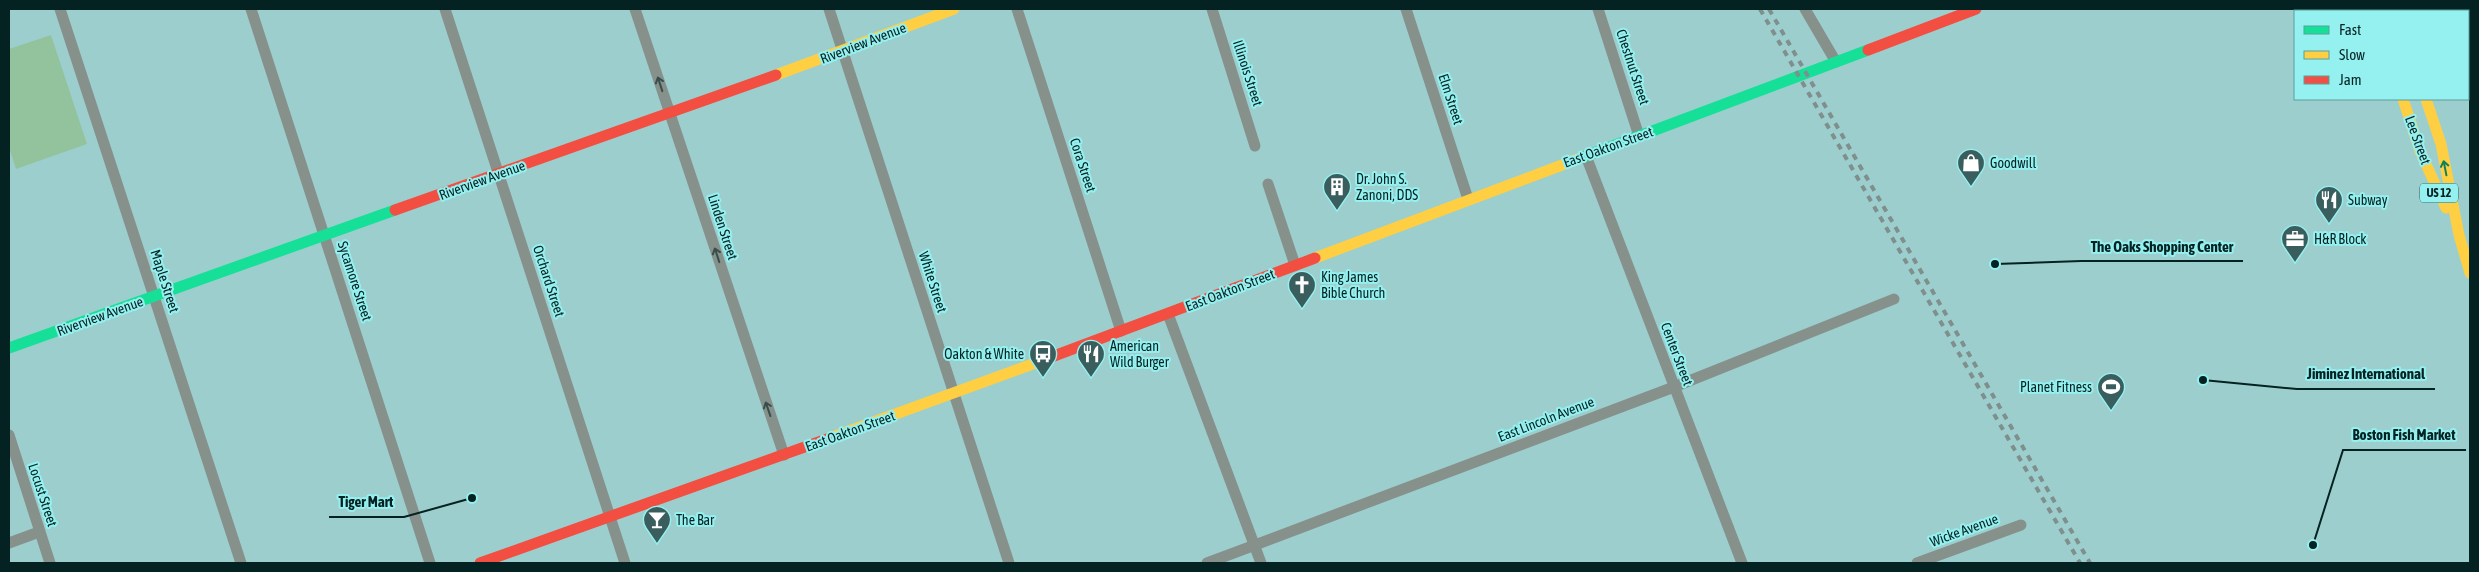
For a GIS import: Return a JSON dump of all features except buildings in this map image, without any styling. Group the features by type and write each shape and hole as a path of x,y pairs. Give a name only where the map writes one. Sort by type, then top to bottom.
{"main road":[{"name":"Riverview Avenue","path":"9,348 843,51 954,9"},
{"name":"East Oakton Street","path":"480,563 784,455 1168,314 1468,199 1976,9"},
{"name":"Lee Street","path":"2404,100 2420,151 2458,236 2470,273"},
{"name":"Lee Street","path":"2426,100 2441,144 2458,236"}],"street":[{"name":"Maple Street","path":"60,9 241,563"},
{"name":"Sycamore Street","path":"251,9 430,563"},
{"name":"Orchard Street","path":"445,9 625,563"},
{"name":"Linden Street","path":"635,9 784,455"},
{"name":"White Street","path":"829,9 1009,563"},
{"name":"Cora Street","path":"1017,9 1121,331"},
{"name":"Illinois Street","path":"1212,9 1255,146"},
{"name":"Elm Street","path":"1406,9 1468,199"},
{"name":"Chestnut Street","path":"1598,9 1640,136"},
{"path":"1805,9 1836,62"},
{"name":"Center Street","path":"1586,156 1742,563"},
{"path":"1268,184 1295,265"},
{"name":"East Lincoln Avenue","path":"1208,563 1674,387 1894,299"},
{"path":"1168,314 1261,563"},
{"name":"Locust Street","path":"9,435 50,563"},
{"name":"Wicke Avenue","path":"1916,563 2021,525"},
{"path":"9,543 39,532"}],"green space":[{"path":"51,35 87,144 16,169 9,147 9,49"}],"railway":[{"path":"1760,9 2080,563"},
{"path":"1769,9 2090,563"}],"traffic: fast":[{"path":"1578,159 1868,50"},
{"path":"9,348 395,210"}],"traffic: slow":[{"path":"776,75 954,9"},
{"path":"2403,100 2420,151 2446,208"},
{"path":"2426,100 2441,144 2459,235 2470,273"},
{"path":"1315,258 1578,159"},
{"path":"827,439 1038,362"}],"traffic: jam":[{"path":"1868,50 1976,9"},
{"path":"395,210 776,75"},
{"path":"1038,362 1315,258"},
{"path":"480,563 827,439"}],"place":[{"name":"Goodwill","path":"1971,187"},
{"name":"Dr. John S. Zanoni, DDS","path":"1337,211"},
{"name":"Subway","path":"2329,224"},
{"name":"H&R Block","path":"2295,263"},
{"name":"The Oaks Shopping Center","path":"1995,264"},
{"name":"King James Bible Church","path":"1302,309"},
{"name":"Oakton & White","path":"1043,378"},
{"name":"American Wild Burger","path":"1091,378"},
{"name":"Jiminez International","path":"2203,380"},
{"name":"Planet Fitness","path":"2111,411"},
{"name":"Tiger Mart","path":"472,498"},
{"name":"The Bar","path":"657,544"},
{"name":"Boston Fish Market","path":"2313,545"}]}
